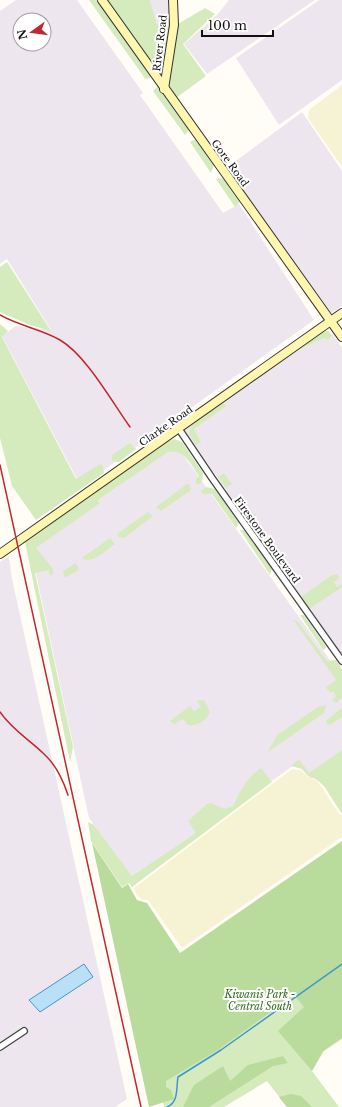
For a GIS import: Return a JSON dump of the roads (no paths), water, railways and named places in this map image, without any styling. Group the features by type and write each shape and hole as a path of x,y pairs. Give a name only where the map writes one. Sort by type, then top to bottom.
{"main road":[{"name":"Gore Road","path":"102,0 342,337"},
{"name":"River Road","path":"164,89 174,25 173,0"},
{"name":"Clarke Road","path":"0,554 342,313"}],"street":[{"name":"Firestone Boulevard","path":"179,429 342,661"},
{"path":"0,1047 24,1031"}],"water":[{"path":"84,964 93,977 40,1012 29,1000"}],"waterway":[{"path":"167,1107 174,1102 178,1077 221,1050 342,964"}],"railway":[{"path":"0,315 53,336 70,347 89,368 130,427"},
{"path":"0,465 141,1107"},
{"path":"0,712 21,735 49,759 62,779 68,795"}],"park label":[{"name":"Kiwanis Park - Central South","path":"260,1000"}]}
